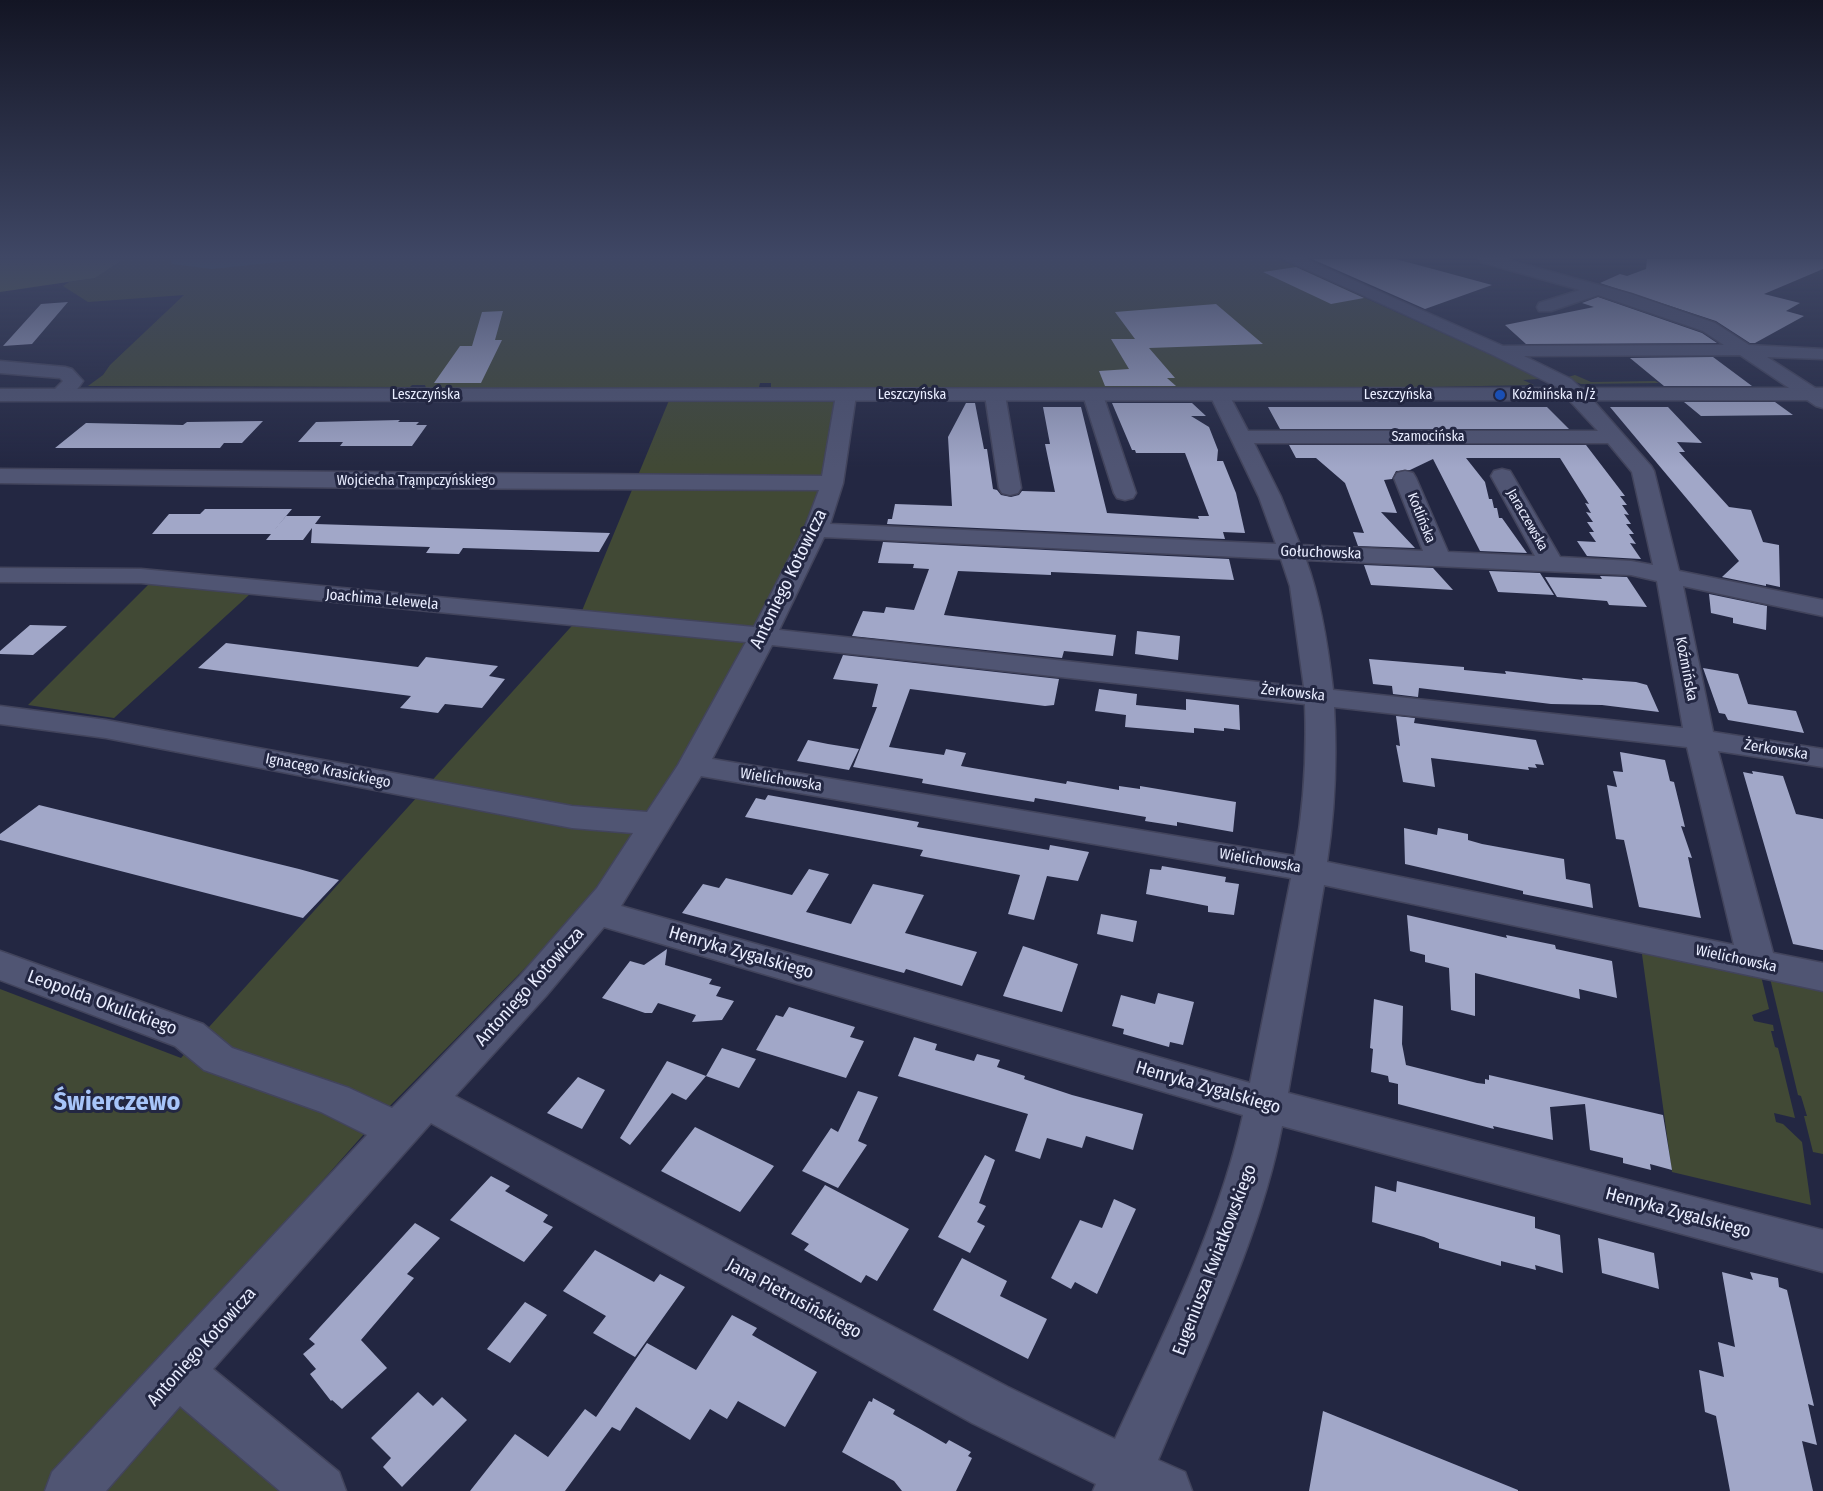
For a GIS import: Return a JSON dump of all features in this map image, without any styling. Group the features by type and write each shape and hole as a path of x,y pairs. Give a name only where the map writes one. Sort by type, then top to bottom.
{"street":[{"name":"Koźmińska","path":"1448,329 1564,383 1643,471 1668,575 1700,739 1757,963"},
{"path":"1712,329 1819,397"},
{"path":"1499,351 1749,351 1823,354"},
{"path":"0,367 65,373 74,381 59,395"},
{"name":"Leszczyńska","path":"0,395 1819,397"},
{"name":"Antoniego Kotowicza","path":"71,1491 180,1374 208,1340 412,1115 533,986 597,912 657,824 693,765 763,636 816,530 832,483 846,395"},
{"path":"995,395 1010,488"},
{"path":"1093,395 1125,493"},
{"name":"Eugeniusza Kwiatkowskiego","path":"1138,1485 1254,1161 1267,1105 1318,817 1322,758 1319,696 1303,586 1270,496 1220,395"},
{"name":"Szamocińska","path":"1242,437 1613,437"},
{"name":"Wojciecha Trąmpczyńskiego","path":"0,476 378,482 832,483"},
{"name":"Jaraczewska","path":"1502,476 1551,563"},
{"name":"Kotlińska","path":"1405,478 1438,558"},
{"name":"Gołuchowska","path":"816,530 1631,568 1823,608"},
{"name":"Joachima Lelewela","path":"0,574 141,576 763,636"},
{"name":"Żerkowska","path":"763,636 1700,739 1823,758"},
{"name":"Ignacego Krasickiego","path":"0,715 106,729 572,816 657,824"},
{"name":"Wielichowska","path":"693,765 1310,870 1823,977"},
{"name":"Henryka Zygalskiego","path":"597,912 1267,1105 1823,1251"},
{"name":"Leopolda Okulickiego","path":"0,965 189,1035 218,1059 335,1100 412,1115"},
{"name":"Jana Pietrusińskiego","path":"412,1115 990,1406 1138,1485"},
{"path":"180,1374 320,1491"}],"green space":[{"path":"149,329 1432,329 1537,376 1539,379 1523,380 1534,385 1426,387 771,387 771,383 760,383 759,387 719,388 426,388 425,385 410,387 88,386 103,375 110,365"},
{"path":"1575,375 1591,382 1655,381 1659,383 1581,384 1568,377"},
{"path":"670,398 840,399 821,488 753,639 648,814 585,907 379,1117 149,1376 283,1491 0,1491 0,989 181,1058 579,618"},
{"path":"149,584 250,594 114,718 28,705"},
{"path":"1641,947 1760,972 1769,1009 1752,1015 1754,1021 1773,1025 1774,1031 1771,1031 1775,1047 1778,1048 1795,1118 1774,1113 1776,1122 1783,1124 1802,1142 1811,1205 1672,1172"},
{"path":"1769,974 1823,985 1823,1154 1813,1152 1804,1116 1807,1116 1801,1096 1798,1095"}],"building":[{"path":"19,329 45,329 32,344 3,346"},
{"path":"477,329 498,329 495,340 502,340 481,383 434,383 460,346 472,346"},
{"path":"1127,329 1245,329 1263,344 1149,348 1175,378 1167,378 1176,386 1105,386 1099,371 1129,369 1111,339 1135,339"},
{"path":"1509,329 1689,329 1702,333 1717,343 1526,344"},
{"path":"1728,329 1781,329 1755,343 1750,343"},
{"path":"1713,357 1752,386 1664,386 1630,358"},
{"path":"1684,402 1775,402 1793,415 1701,416"},
{"path":"966,403 975,403 984,449 987,449 993,489 1001,495 1011,497 1019,495 1022,491 1055,492 1045,444 1050,444 1043,407 1081,407 1107,513 1199,519 1198,516 1209,516 1185,453 1136,453 1132,450 1112,403 1192,403 1206,416 1191,416 1209,427 1218,450 1217,461 1223,461 1236,493 1245,533 1223,532 1225,539 887,524 888,519 892,519 895,504 952,506 948,437"},
{"path":"1268,407 1547,407 1569,429 1280,429"},
{"path":"1610,407 1668,407 1702,443 1677,442 1685,452 1679,452 1729,507 1751,510 1763,542 1779,545 1780,587 1722,577 1739,561"},
{"path":"400,420 398,422 419,422 416,425 427,425 412,446 340,446 343,442 298,442 316,422"},
{"path":"263,421 242,443 224,443 220,448 55,448 86,423 183,425 187,422"},
{"path":"1289,445 1586,445 1625,496 1620,496 1627,505 1622,505 1629,515 1624,514 1631,524 1626,524 1634,534 1629,534 1636,544 1630,543 1641,559 1587,556 1577,541 1596,542 1589,532 1594,532 1587,522 1593,522 1586,512 1591,513 1585,503 1589,504 1560,458 1466,458 1485,482 1489,499 1492,499 1494,508 1497,508 1499,518 1502,518 1527,553 1480,551 1433,459 1410,470 1396,471 1392,479 1384,480 1397,513 1381,512 1415,548 1358,546 1353,532 1364,533 1345,483 1316,458 1296,458"},
{"path":"205,509 292,509 271,534 152,534 169,514 200,514"},
{"path":"286,516 321,516 315,524 610,533 599,552 463,548 459,554 426,553 430,547 311,543 312,528 303,540 266,540"},
{"path":"883,542 1229,559 1234,580 1051,572 1051,575 958,571 944,615 1116,635 1113,656 1064,651 1062,658 852,636 863,611 884,613 886,607 914,610 929,569 913,568 914,564 878,563"},
{"path":"1364,565 1433,568 1453,590 1371,585"},
{"path":"1489,571 1540,573 1554,595 1498,592"},
{"path":"1600,576 1627,577 1647,607 1609,605 1607,601 1557,597 1545,577 1602,579"},
{"path":"1709,594 1767,606 1766,630 1733,623 1733,618 1711,613"},
{"path":"30,625 67,626 33,655 0,654 0,651"},
{"path":"1137,631 1180,636 1178,660 1135,654"},
{"path":"226,643 418,667 426,657 498,666 489,676 505,679 482,708 445,704 438,713 400,708 411,696 198,668"},
{"path":"843,655 1059,679 1054,705 1045,706 910,689 889,747 944,755 946,749 966,753 961,766 1066,784 1067,781 1119,790 1119,786 1140,789 1140,786 1236,802 1233,832 1177,822 1177,826 1145,821 1146,817 1035,798 1034,802 985,794 922,783 923,779 853,767 877,707 872,707 878,684 833,679"},
{"path":"1369,659 1464,667 1464,670 1506,674 1505,671 1583,680 1582,678 1636,682 1647,685 1659,712 1602,705 1551,704 1419,688 1418,697 1393,694 1392,686 1373,684"},
{"path":"1703,668 1738,674 1748,704 1796,711 1804,733 1728,720 1725,714 1719,713"},
{"path":"1099,689 1137,694 1136,705 1186,710 1186,699 1239,705 1240,730 1194,728 1194,733 1125,727 1126,715 1095,711"},
{"path":"1396,716 1415,718 1414,723 1536,740 1544,765 1535,764 1537,768 1528,767 1529,770 1431,758 1435,787 1403,782 1396,745 1400,746"},
{"path":"808,740 859,749 849,770 797,761"},
{"path":"1620,752 1665,760 1670,781 1674,782 1685,827 1681,826 1692,858 1688,857 1701,918 1639,907 1624,840 1616,839 1607,785 1617,787 1613,771 1623,772"},
{"path":"1752,771 1783,776 1796,814 1823,819 1823,950 1793,944 1743,772 1753,774"},
{"path":"768,795 919,822 917,827 1049,850 1050,845 1089,852 1078,881 1047,876 1034,920 1008,914 1020,875 920,856 923,850 745,817 756,798 765,800"},
{"path":"39,805 339,880 303,918 0,840 0,834"},
{"path":"1404,828 1437,835 1438,828 1468,834 1468,840 1482,844 1564,859 1566,879 1590,884 1593,908 1523,894 1523,891 1405,864"},
{"path":"1162,866 1226,877 1225,882 1239,884 1234,915 1208,912 1208,906 1146,894 1150,869 1161,870"},
{"path":"809,869 829,874 806,912 851,924 873,884 924,895 905,933 977,952 962,986 906,969 904,973 682,913 703,884 719,888 726,878 792,895"},
{"path":"1101,914 1137,921 1133,942 1097,934"},
{"path":"1407,915 1507,938 1506,935 1555,945 1556,949 1612,961 1617,998 1579,989 1580,999 1475,973 1475,1016 1451,1010 1449,968 1425,962 1425,955 1410,951"},
{"path":"1023,946 1078,964 1062,1012 1003,996"},
{"path":"667,949 665,965 712,979 709,984 721,987 716,996 734,1001 722,1020 692,1022 696,1015 658,1003 652,1013 645,1013 602,998 630,961 644,965"},
{"path":"1158,993 1194,1002 1183,1045 1170,1042 1169,1047 1123,1034 1124,1029 1112,1026 1121,995 1155,1004"},
{"path":"1374,999 1403,1006 1402,1044 1406,1065 1485,1084 1485,1079 1489,1080 1489,1075 1663,1115 1672,1170 1650,1164 1651,1170 1623,1163 1623,1158 1590,1150 1585,1104 1550,1107 1553,1140 1493,1126 1494,1129 1398,1104 1398,1084 1389,1082 1388,1076 1371,1072 1373,1049 1370,1048"},
{"path":"789,1007 855,1027 850,1037 864,1041 846,1078 756,1050 776,1015 783,1017"},
{"path":"914,1037 937,1044 935,1050 974,1061 977,1054 1000,1060 997,1067 1025,1076 1024,1079 1072,1095 1143,1114 1133,1150 1086,1136 1082,1148 1047,1138 1040,1159 1015,1151 1028,1114 898,1076"},
{"path":"722,1048 756,1059 739,1088 706,1076"},
{"path":"667,1061 706,1076 686,1100 672,1093 630,1145 620,1138"},
{"path":"578,1077 605,1090 582,1129 547,1113"},
{"path":"858,1091 878,1097 858,1141 867,1145 838,1188 802,1171 831,1128 838,1132"},
{"path":"695,1127 774,1166 740,1212 661,1171"},
{"path":"985,1155 995,1160 979,1203 986,1206 977,1222 985,1226 970,1253 938,1237"},
{"path":"491,1176 510,1186 505,1191 548,1215 543,1222 553,1227 524,1262 450,1220"},
{"path":"1397,1181 1535,1217 1535,1228 1560,1235 1563,1273 1535,1265 1536,1270 1501,1261 1501,1266 1439,1248 1439,1243 1424,1237 1372,1222 1375,1186 1396,1192"},
{"path":"825,1185 909,1229 877,1281 866,1275 861,1283 804,1250 809,1244 791,1234"},
{"path":"1114,1199 1136,1209 1097,1294 1075,1282 1071,1289 1051,1278 1080,1220 1102,1228"},
{"path":"415,1223 440,1238 407,1274 414,1278 361,1340 387,1368 342,1409 331,1401 310,1374 316,1369 303,1354 315,1344 309,1339"},
{"path":"1598,1238 1654,1253 1659,1289 1602,1273"},
{"path":"595,1250 654,1282 660,1274 685,1287 635,1357 593,1333 606,1316 563,1291"},
{"path":"962,1258 1007,1281 1000,1296 1047,1319 1028,1359 933,1310"},
{"path":"1722,1272 1753,1280 1750,1272 1778,1278 1779,1287 1787,1290 1814,1406 1808,1404 1817,1445 1802,1441 1813,1491 1730,1491 1716,1416 1705,1412 1699,1370 1724,1377 1718,1342 1735,1347"},
{"path":"525,1302 547,1315 510,1363 487,1349"},
{"path":"732,1315 757,1328 752,1335 817,1372 785,1427 738,1401 727,1419 710,1409 690,1440 636,1407 620,1431 612,1427 565,1491 470,1491 515,1434 548,1457 585,1409 596,1417 647,1343 696,1370"},
{"path":"418,1392 433,1406 442,1397 467,1420 402,1487 383,1467 391,1458 371,1438"},
{"path":"873,1398 895,1410 893,1414 946,1444 949,1440 971,1452 968,1456 972,1458 956,1491 902,1491 894,1481 842,1452 869,1401 872,1402"},
{"path":"1323,1411 1518,1490 1518,1491 1309,1491"}],"place":[{"name":"Koźmińska n/ż","path":"1500,395"}],"district":[{"name":"Świerczewo","path":"117,1103"}]}
